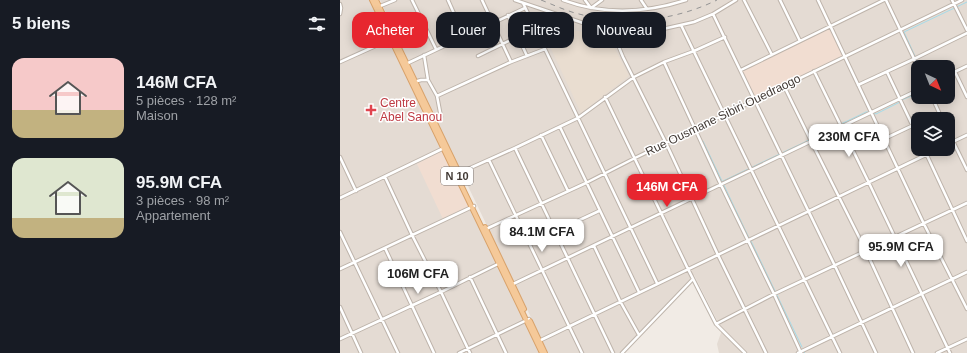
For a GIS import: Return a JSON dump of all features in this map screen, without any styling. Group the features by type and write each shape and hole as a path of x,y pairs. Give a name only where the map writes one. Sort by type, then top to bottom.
{"main road":[{"name":"N 10","path":"372,0 378,7 484,230 545,353"},
{"name":"N 10","path":"376,0 380,12"},
{"name":"N 10","path":"396,48 405,64"},
{"name":"N 10","path":"445,147 459,173 473,206"},
{"name":"N 10","path":"538,341 542,353"}],"street":[{"path":"378,7 395,0"},
{"path":"412,0 436,50"},
{"path":"448,0 453,12"},
{"path":"482,0 488,12"},
{"path":"515,0 582,23"},
{"path":"563,0 591,8 633,11 647,10 686,0"},
{"path":"585,0 591,8"},
{"path":"591,8 602,0"},
{"path":"641,0 647,10"},
{"path":"666,28 694,22 714,14 736,0"},
{"path":"744,0 772,55"},
{"path":"780,0 800,41"},
{"path":"818,0 924,224 967,309"},
{"path":"741,70 885,0 914,59"},
{"path":"952,0 967,30"},
{"name":"Rue Ousmane Sibiri Ouedraogo","path":"484,230 586,183 962,0"},
{"path":"523,3 527,12"},
{"path":"340,4 340,14"},
{"path":"515,12 525,8"},
{"path":"714,14 876,353"},
{"path":"500,19 508,15"},
{"path":"681,25 840,353"},
{"path":"858,85 967,33"},
{"path":"459,173 578,118 634,77 664,62 725,37"},
{"path":"500,39 511,62"},
{"path":"478,56 508,41"},
{"path":"340,62 371,48"},
{"path":"405,64 440,48"},
{"path":"523,48 527,56"},
{"path":"620,48 766,353"},
{"path":"437,96 511,62 545,49 657,283"},
{"path":"424,55 428,80 437,96 441,117 432,121"},
{"path":"664,62 800,352 967,272"},
{"path":"967,66 955,72 967,97"},
{"path":"814,71 869,182 950,353"},
{"path":"887,72 911,124"},
{"path":"414,82 428,80"},
{"path":"784,86 810,142 866,251 914,353"},
{"path":"511,285 543,271 911,93"},
{"path":"605,97 716,324 745,353"},
{"path":"884,139 911,126"},
{"path":"560,127 639,292"},
{"path":"541,135 568,191"},
{"path":"955,141 967,135"},
{"path":"955,146 967,170"},
{"path":"340,198 445,147"},
{"path":"515,148 613,353"},
{"path":"538,341 923,156"},
{"path":"928,156 967,241"},
{"path":"340,157 356,191"},
{"path":"489,160 582,353"},
{"path":"384,177 470,353"},
{"path":"716,324 774,294 967,203"},
{"path":"340,269 473,206"},
{"path":"554,232 599,210"},
{"path":"340,232 398,353"},
{"path":"594,246 620,301 639,336"},
{"path":"385,248 434,353"},
{"path":"340,339 500,263"},
{"path":"470,277 506,353"},
{"path":"622,353 693,279"},
{"path":"340,307 361,353"},
{"path":"459,353 527,319"},
{"path":"937,353 967,339"}],"shaded area":[{"path":"340,0 371,0 377,12 352,12 352,48 394,48 443,150 443,219 470,206 541,353 340,353"},
{"path":"380,0 967,0 967,353 719,353 717,344 722,330 694,275 620,353 548,353 402,48 428,48 428,12 386,12"},
{"path":"830,27 844,57 755,100 741,70"},
{"path":"574,30 582,32 582,48 615,48 629,76 581,113 551,48 574,48"},
{"path":"443,150 470,206 443,219 417,164"}],"waterway":[{"path":"917,60 904,32 967,2"},
{"path":"902,100 911,96"},
{"path":"874,113 876,114 900,102"},
{"path":"812,138 868,112"},
{"path":"723,181 809,140"},
{"path":"703,141 749,238"},
{"path":"751,241 802,347"}],"railway":[{"path":"541,0 579,14 614,20 667,17 684,13 717,0"}],"place":[{"name":"Centre Abel Sanou","path":"371,110"}]}
